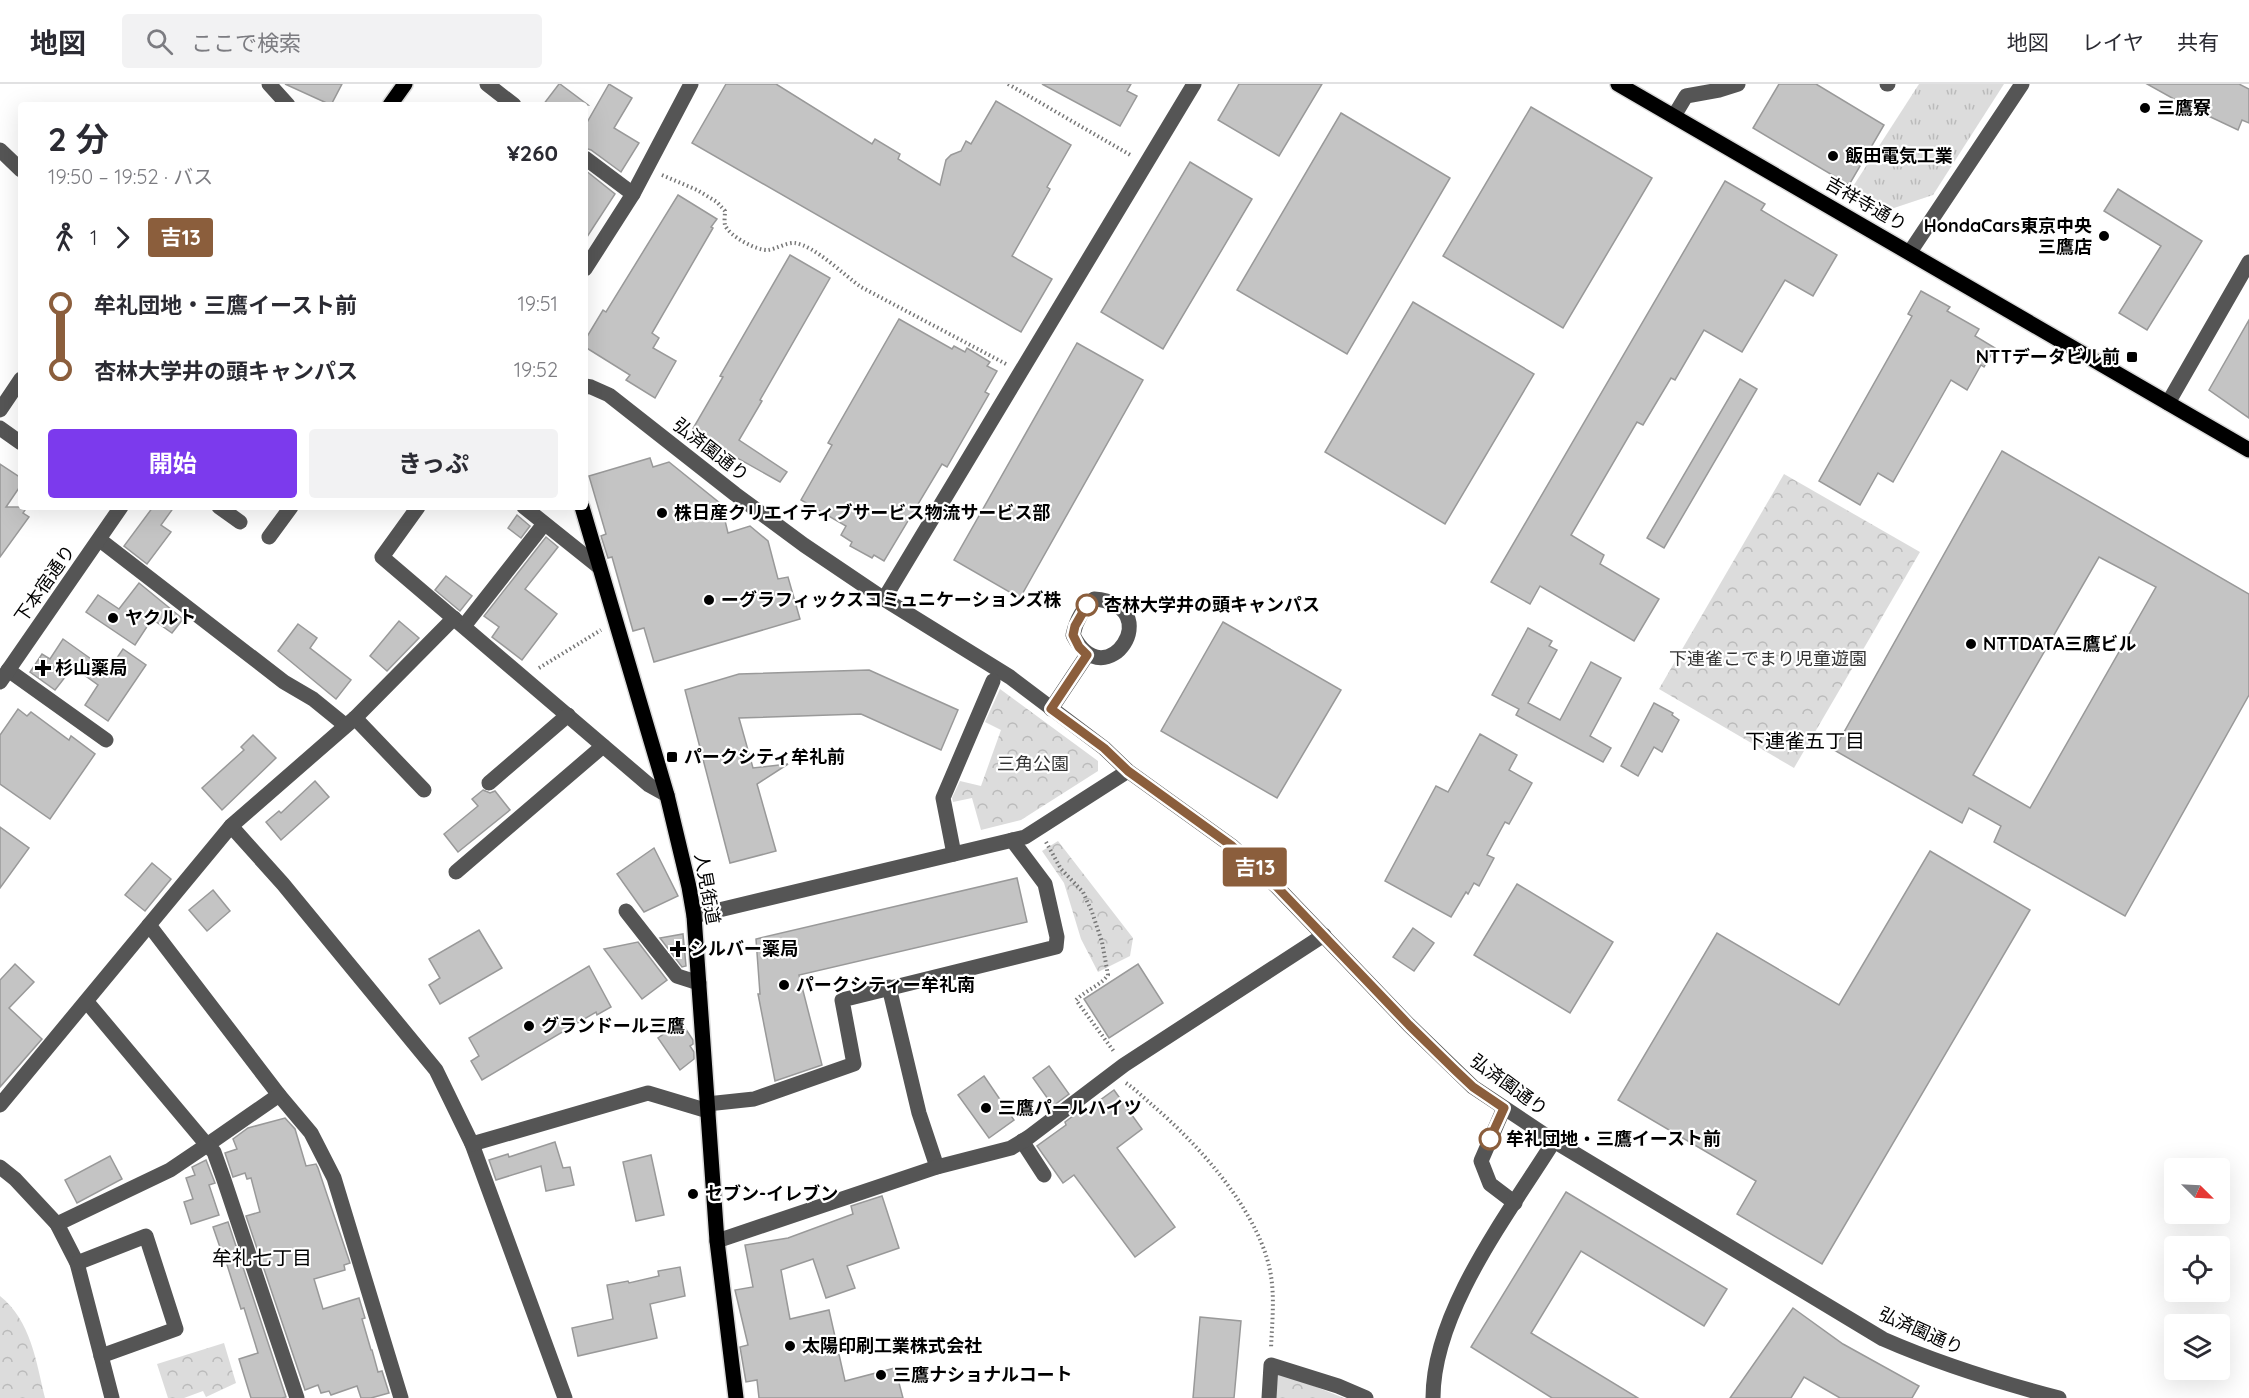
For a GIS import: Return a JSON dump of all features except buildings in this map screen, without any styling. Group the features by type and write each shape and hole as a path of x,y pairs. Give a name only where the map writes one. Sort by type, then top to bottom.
{"main road":[{"path":"392,102 405,84"},
{"name":"吉祥寺通り","path":"1618,84 2249,450"},
{"name":"人見街道","path":"583,510 667,795 689,887 694,916 717,1241 736,1398"}],"street":[{"path":"268,84 285,102"},
{"path":"487,84 510,102"},
{"path":"588,264 633,194 691,84"},
{"path":"884,599 1194,84"},
{"path":"1674,116 1686,96 1738,84"},
{"path":"1910,252 2022,84"},
{"path":"0,150 18,167"},
{"path":"588,160 633,194"},
{"path":"2168,403 2249,262"},
{"path":"0,410 18,384"},
{"name":"弘済園通り","path":"588,386 609,395 804,545 884,599 1010,677 1104,748 1128,771 1232,846 1324,935 1473,1087 1554,1141 1883,1339 1934,1361 1991,1380 2059,1398"},
{"path":"0,428 18,441"},
{"name":"下本宿通り","path":"9,677 100,540 114,510"},
{"path":"223,510 240,522"},
{"path":"269,537 289,510"},
{"path":"416,510 382,557 649,785 667,795"},
{"path":"528,510 599,567"},
{"path":"0,1106 231,826 459,622 544,524"},
{"path":"100,540 284,682 350,721 424,790"},
{"path":"1051,709 1087,655"},
{"path":"9,677 106,740"},
{"path":"954,854 943,798 993,681"},
{"path":"489,783 568,715"},
{"path":"456,872 603,746"},
{"path":"694,916 1025,837 1128,771"},
{"path":"231,826 270,868 436,1070 472,1144 566,1398"},
{"path":"472,1144 648,1093 708,1108 754,1098 854,1064 842,1000 1056,947 1057,937 1045,884 1012,840"},
{"path":"626,911 677,976 699,983"},
{"path":"149,925 279,1095 311,1133 334,1178 401,1398"},
{"path":"717,1241 937,1167 1011,1148 1124,1065 1324,935"},
{"path":"889,987 919,1113 937,1167"},
{"path":"87,1002 214,1152 297,1398"},
{"path":"57,1224 170,1170 279,1095"},
{"path":"1504,1108 1481,1161 1490,1184 1515,1203"},
{"path":"1433,1398 1437,1356 1455,1306 1554,1141"},
{"path":"1022,1142 1044,1175"},
{"path":"0,1167 15,1179 57,1224 77,1263 112,1398"},
{"path":"77,1263 146,1236 176,1329 101,1356"},
{"path":"1269,1398 1271,1365 1338,1386 1365,1398"}],"path":[{"path":"1008,84 1146,164"},
{"path":"656,172 698,190 717,202 725,211 725,225 732,236 764,251 794,243 804,247 831,262 861,287 1012,367"},
{"path":"524,677 615,622"},
{"path":"1046,842 1061,868 1083,892 1102,942 1108,975 1103,981 1085,990 1076,1000 1124,1065"},
{"path":"1112,1075 1130,1086 1179,1130 1225,1184 1254,1225 1268,1262 1274,1299 1271,1365"}],"green space":[{"path":"1919,84 2004,84 1933,195 1888,210 1852,188"},
{"name":"下連雀こでまり児童遊園","path":"1784,474 1920,552 1794,768 1659,689"},
{"name":"三角公園","path":"1000,689 1098,761 1098,771 1021,820 981,830 972,798 953,802 952,798 960,781 981,786 1001,730 985,722"},
{"path":"1058,841 1133,938 1130,956 1098,972 1081,939 1064,883 1042,851"},
{"path":"0,1296 19,1317 31,1342 45,1398 0,1398"},
{"path":"224,1343 236,1383 206,1397 203,1391 184,1398 168,1398 157,1364"},
{"path":"1276,1371 1344,1398 1275,1398"}],"bus line":[{"name":"吉13","path":"1087,605 1080,615 1073,635 1079,647 1087,655 1051,709 1104,748 1128,771 1232,846 1277,887 1455,1070 1473,1087 1504,1108 1490,1139"}],"place":[{"name":"三鷹寮","path":"2145,108"},
{"name":"飯田電気工業","path":"1833,156"},
{"name":"HondaCars東京中央 三鷹店","path":"2104,236"},
{"name":"NTTデータビル前","path":"2132,357"},
{"name":"株日産クリエイティブサービス物流サービス部","path":"662,513"},
{"name":"ーグラフィックスコミュニケーションズ株","path":"709,600"},
{"name":"杏林大学井の頭キャンパス","path":"1087,605"},
{"name":"ヤクルト","path":"113,618"},
{"name":"NTTDATA三鷹ビル","path":"1971,644"},
{"name":"杉山薬局","path":"43,668"},
{"name":"パークシティ牟礼前","path":"672,757"},
{"name":"シルバー薬局","path":"678,949"},
{"name":"パークシティー牟礼南","path":"784,985"},
{"name":"グランドール三鷹","path":"529,1026"},
{"name":"三鷹パールハイツ","path":"986,1108"},
{"name":"牟礼団地・三鷹イースト前","path":"1490,1139"},
{"name":"セブン-イレブン","path":"693,1194"},
{"name":"太陽印刷工業株式会社","path":"790,1346"},
{"name":"三鷹ナショナルコート","path":"881,1375"}],"district":[{"name":"下連雀五丁目","path":"1805,741"},
{"name":"牟礼七丁目","path":"262,1258"}]}
